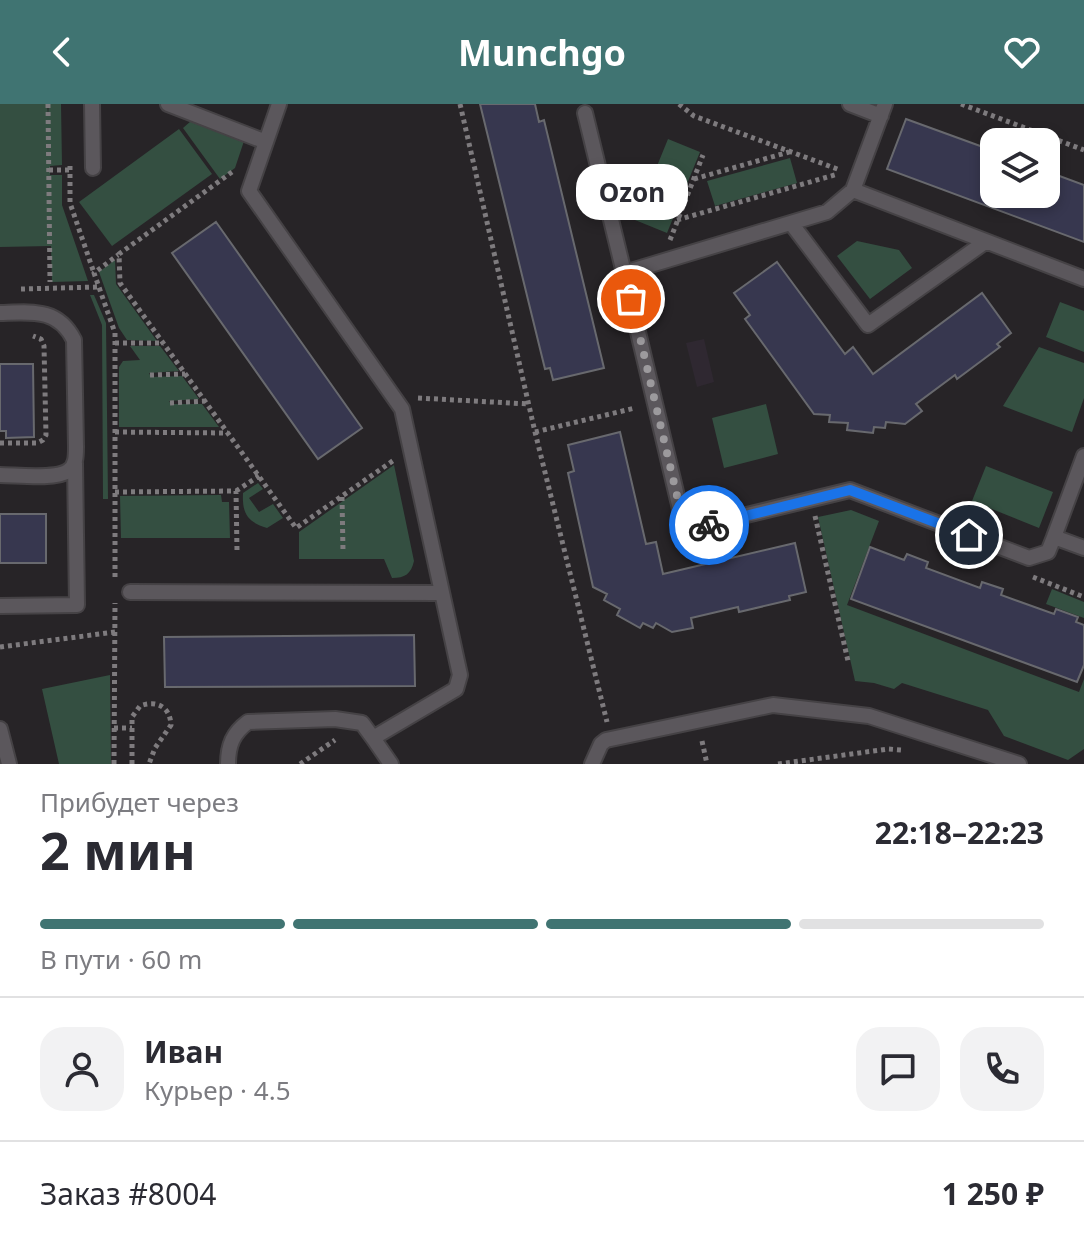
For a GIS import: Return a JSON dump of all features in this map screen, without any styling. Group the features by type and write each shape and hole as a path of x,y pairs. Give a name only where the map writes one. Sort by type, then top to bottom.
{"lane":[{"path":"92,104 93,168"},
{"path":"168,104 266,142"},
{"path":"279,104 249,191 402,409 460,675 456,689 373,738"},
{"path":"624,273 827,212 853,190 883,110 850,104"},
{"path":"585,113 685,530 850,490 1029,558 1048,552 1084,456"},
{"path":"853,190 1084,279"},
{"path":"791,223 868,325 985,242"},
{"path":"0,313 35,312 52,316 67,325 74,340 77,605 0,606"},
{"path":"0,475 55,475 67,472 75,463"},
{"path":"1054,537 1084,548"},
{"path":"130,592 441,593"},
{"path":"592,764 606,740 773,705 869,716 1013,763"},
{"path":"228,764 236,731 248,722 335,719 362,723 391,764"},
{"path":"0,729 9,764"}],"path":[{"path":"48,104 50,282"},
{"path":"460,104 535,432 607,721 606,740"},
{"path":"677,220 845,172 694,116 679,104"},
{"path":"961,104 1084,150"},
{"path":"694,179 789,152"},
{"path":"665,250 703,155"},
{"path":"69,157 70,203 115,333 114,764"},
{"path":"94,273 236,169 232,179"},
{"path":"49,170 70,170"},
{"path":"119,254 120,283 296,528 396,458"},
{"path":"14,289 99,287"},
{"path":"0,443 37,443 46,435 44,346 41,339 22,336"},
{"path":"115,343 164,343"},
{"path":"150,375 186,374"},
{"path":"402,409 417,398 529,404"},
{"path":"170,403 206,401"},
{"path":"535,432 637,407"},
{"path":"115,432 229,433"},
{"path":"115,492 236,491 259,476"},
{"path":"236,491 237,551"},
{"path":"342,496 343,551"},
{"path":"815,515 848,661"},
{"path":"0,647 115,632"},
{"path":"132,764 135,711 147,703 163,705 171,717 169,731 155,748 149,764"},
{"path":"300,764 362,723"},
{"path":"114,728 132,728"},
{"path":"778,764 888,749 915,750"}],"shaded area":[{"path":"704,339 714,382 697,387 686,343"}],"green space":[{"path":"0,104 47,104 48,115 49,104 61,104 62,165 50,166 50,175 62,175 62,205 88,281 52,282 51,246 0,247"},
{"path":"191,121 244,141 235,168 220,179 183,128"},
{"path":"179,129 212,174 112,246 79,202"},
{"path":"668,139 700,152 667,233 635,220"},
{"path":"790,158 797,183 715,206 707,181"},
{"path":"857,241 899,250 912,268 870,299 837,256"},
{"path":"115,260 116,284 157,341 127,340 119,328 99,272"},
{"path":"90,295 94,295 106,323 108,499 103,499 102,325"},
{"path":"1060,302 1084,311 1084,352 1046,337"},
{"path":"130,346 160,346 179,371 149,373 151,377 182,376 199,399 169,401 171,404 202,404 219,427 119,427 119,367 123,361 140,360"},
{"path":"1039,347 1084,363 1084,398 1072,432 1003,406"},
{"path":"766,404 778,454 724,468 712,418"},
{"path":"394,465 414,561 409,572 392,578 384,559 299,559 299,532"},
{"path":"986,466 1053,492 1039,528 972,501"},
{"path":"258,483 263,489 249,498 259,512 273,504 283,518 267,528 250,520 244,506 243,493"},
{"path":"221,495 222,502 229,502 230,538 121,538 120,496"},
{"path":"851,510 879,521 847,605 1079,692 1084,679 1084,749 1068,760 1004,736 988,710 902,683 894,689 855,681 818,517"},
{"path":"1052,589 1084,602 1084,618 1046,604"},
{"path":"110,675 111,764 59,764 42,689"}],"building":[{"path":"480,104 535,104 539,122 544,120 604,368 553,380 550,368 545,369"},
{"path":"906,119 980,146 980,203 887,169"},
{"path":"1060,176 1084,185 1084,242 992,208 1060,208"},
{"path":"216,222 362,428 318,459 172,253"},
{"path":"777,262 845,354 853,347 873,374 982,293 1011,333 997,344 1000,347 916,404 922,411 905,424 886,422 885,428 874,427 873,433 847,430 848,423 829,422 830,415 814,414 745,319 750,315 734,293"},
{"path":"0,364 33,364 34,437 6,438 6,431 0,431"},
{"path":"620,432 646,544 656,542 663,574 795,543 806,592 789,596 790,600 739,612 738,607 691,618 693,628 672,632 656,623 653,628 643,623 640,628 617,615 620,609 604,600 607,594 593,587 568,473 574,471 568,445"},
{"path":"0,514 46,514 46,563 0,563"},
{"path":"870,547 904,560 907,554 928,562 926,568 980,588 982,582 1003,589 1001,595 1054,614 1056,609 1078,617 1076,622 1084,625 1084,665 1077,682 851,599"},
{"path":"414,635 415,686 165,687 164,637"}],"way so far":[{"path":"631,299 685,530 709,525"}],"place":[{"name":"Ozon","path":"631,299"}],"route":[{"path":"709,525 850,490 969,535"}]}
